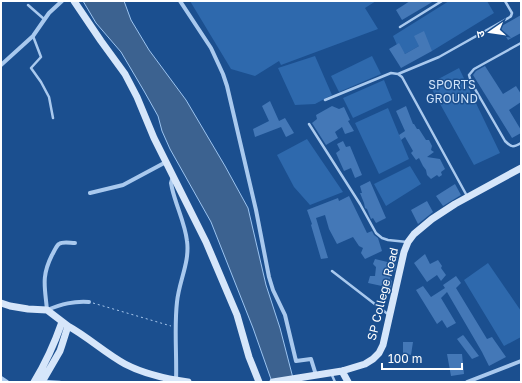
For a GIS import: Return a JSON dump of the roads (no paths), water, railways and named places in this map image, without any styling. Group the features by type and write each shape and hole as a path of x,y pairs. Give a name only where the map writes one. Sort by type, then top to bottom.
{"street":[{"path":"1,65 33,36 44,19 62,1"},
{"path":"74,1 125,74 137,97 154,138 206,242 237,315 259,382"},
{"path":"180,1 211,48 223,74 249,178 271,283 286,315 296,361 311,359 316,375"},
{"path":"90,192 123,185 166,162"},
{"name":"SP College Road","path":"273,382 342,371 365,364 379,353 383,345 404,252 408,242 414,234 432,219 455,204 521,168"},
{"path":"173,175 171,184 186,233 188,248 178,293 175,327 176,381"},
{"path":"75,243 59,244 45,270 44,278 47,310 65,324 126,365 146,373 176,381 188,382"},
{"path":"1,303 28,309 47,310 70,302 89,302"},
{"path":"42,382 60,351 64,338 65,324"},
{"path":"34,382 65,324"},
{"path":"467,382 521,361"},
{"path":"342,371 348,382"},
{"path":"1,378 7,382"}],"lane":[{"path":"400,27 442,1"},
{"path":"325,100 391,73 398,74 438,57 510,17 512,14 505,1"},
{"path":"28,5 44,19"},
{"path":"33,36 41,57 31,68 49,97 53,118"},
{"path":"521,43 474,69 469,75 471,82 505,141 511,146 521,143"},
{"path":"398,74 402,78 468,197"},
{"path":"309,124 360,204 376,233 382,238 388,240 408,242"},
{"path":"332,271 389,315"},
{"path":"331,373 335,382"},
{"path":"42,382 60,382"}],"park label":[{"name":"SPORTS GROUND","path":"452,92"}]}
